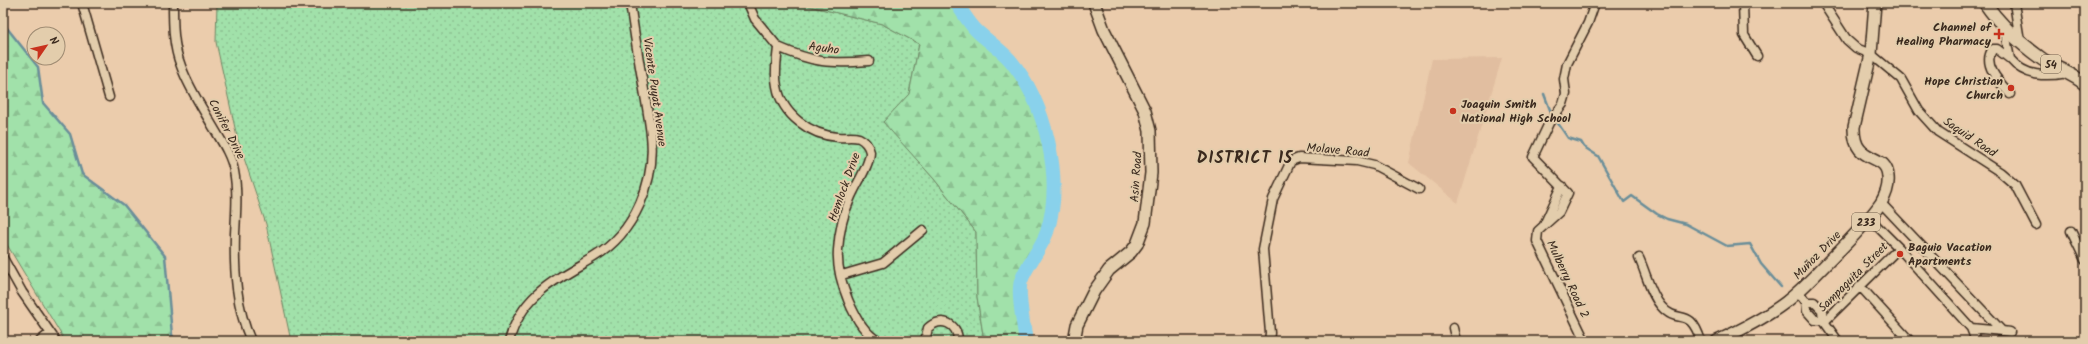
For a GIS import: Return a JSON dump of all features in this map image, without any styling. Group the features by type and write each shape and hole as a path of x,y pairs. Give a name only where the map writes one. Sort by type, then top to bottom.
{"highway":[{"name":"54","path":"1985,3 2004,26 2043,60 2085,84"}],"main road":[{"name":"Asin Road","path":"1074,341 1077,325 1094,291 1109,270 1131,252 1137,244 1145,223 1151,173 1150,131 1145,110 1104,30 1094,3"},
{"name":"Muñoz Drive","path":"1717,341 1754,322 1799,292 1869,218 1881,203 1888,185 1887,172 1882,164 1863,154 1857,148 1853,135 1871,54 1875,3"}],"street":[{"path":"82,3 109,97"},
{"name":"Conifer Drive","path":"173,3 173,25 180,65 226,148 234,169 237,192 235,236 236,275 242,315 251,341"},
{"name":"Vicente Puyat Avenue","path":"509,341 513,326 529,300 550,282 610,246 625,230 641,201 651,159 651,136 630,3"},
{"path":"748,3 756,19 778,47"},
{"name":"Mulberry Road 2","path":"1585,341 1537,241 1538,231 1555,217 1564,204 1568,193 1533,157 1551,120 1558,114 1565,99 1564,79 1566,64 1588,23 1595,3"},
{"path":"1743,3 1744,35 1757,56"},
{"name":"Saquid Road","path":"1823,3 1847,40 1856,48 1871,54 1901,79 1919,111 1938,132 2000,172 2015,185 2036,225"},
{"path":"2014,3 2020,41"},
{"path":"2004,26 2010,59"},
{"name":"Aguho","path":"778,47 803,58 822,63 869,61"},
{"name":"Hemlock Drive","path":"778,47 776,77 777,88 784,105 798,122 822,135 860,139 866,143 870,150 869,159 849,200 842,224 838,250 842,275 850,305 866,333 878,341"},
{"path":"2010,94 1994,74 1989,62 1990,53 1993,49 2010,59 2016,66 2030,73 2046,76 2068,73"},
{"name":"Molave Road","path":"1269,341 1270,333 1263,248 1273,199 1291,161 1299,158 1357,161 1374,165 1419,190"},
{"path":"1881,203 2006,332 1971,328"},
{"name":"Sampaguita Street","path":"1869,218 1899,248 1971,328 1976,341"},
{"path":"842,275 883,263 923,230"},
{"path":"2071,231 2085,260"},
{"name":"Sampaguita Street","path":"1824,321 1899,248"},
{"path":"3,258 22,292 56,341"},
{"path":"1639,258 1654,294 1662,307 1677,316 1690,320 1696,327 1701,341"},
{"path":"1860,286 1910,341"},
{"name":"Sampaguita Street","path":"1799,292 1806,302 1814,302 1822,310 1824,321 1838,341"},
{"path":"925,341 928,328 937,322 942,322 948,323 956,330 958,341"},
{"path":"1453,328 1456,341"},
{"path":"40,341 50,333"}],"shaded area":[{"name":"Joaquin Smith National High School","path":"1502,58 1458,203 1409,163 1432,59"}],"green space":[{"path":"217,3 797,3 882,24 919,44 909,94 884,122 934,179 976,232 977,297 984,341 291,341 266,224 237,137 216,42"},
{"path":"797,3 956,3 975,29 1010,60 1023,78 1042,119 1052,166 1053,189 1052,211 1047,232 1021,281 1020,286 1021,310 1026,341 984,341 977,297 976,232 934,179 883,122 909,94 919,44 882,24"},
{"path":"3,23 26,52 26,66 38,67 43,103 70,134 82,174 124,205 165,256 172,335 176,341 65,341 3,238"}],"waterway":[{"path":"956,3 975,29 1010,60 1023,78 1042,119 1048,142 1052,166 1052,211 1047,232 1030,263 1020,286 1021,310 1026,341"},
{"path":"3,23 38,67 43,103 70,134 82,174 124,205 165,256 172,335 176,341"},
{"path":"1544,94 1552,115"},
{"path":"1555,119 1568,138 1581,142 1584,147 1598,156 1624,202 1632,196 1657,214 1667,219 1686,224 1727,246 1750,244 1761,264 1781,287"}],"place":[{"name":"Channel of Healing Pharmacy","path":"1999,34"},
{"name":"Hope Christian Church","path":"2011,88"},
{"name":"Joaquin Smith National High School","path":"1453,111"},
{"name":"Baguio Vacation Apartments","path":"1900,254"}],"district":[{"name":"DISTRICT 15","path":"1245,157"}]}
